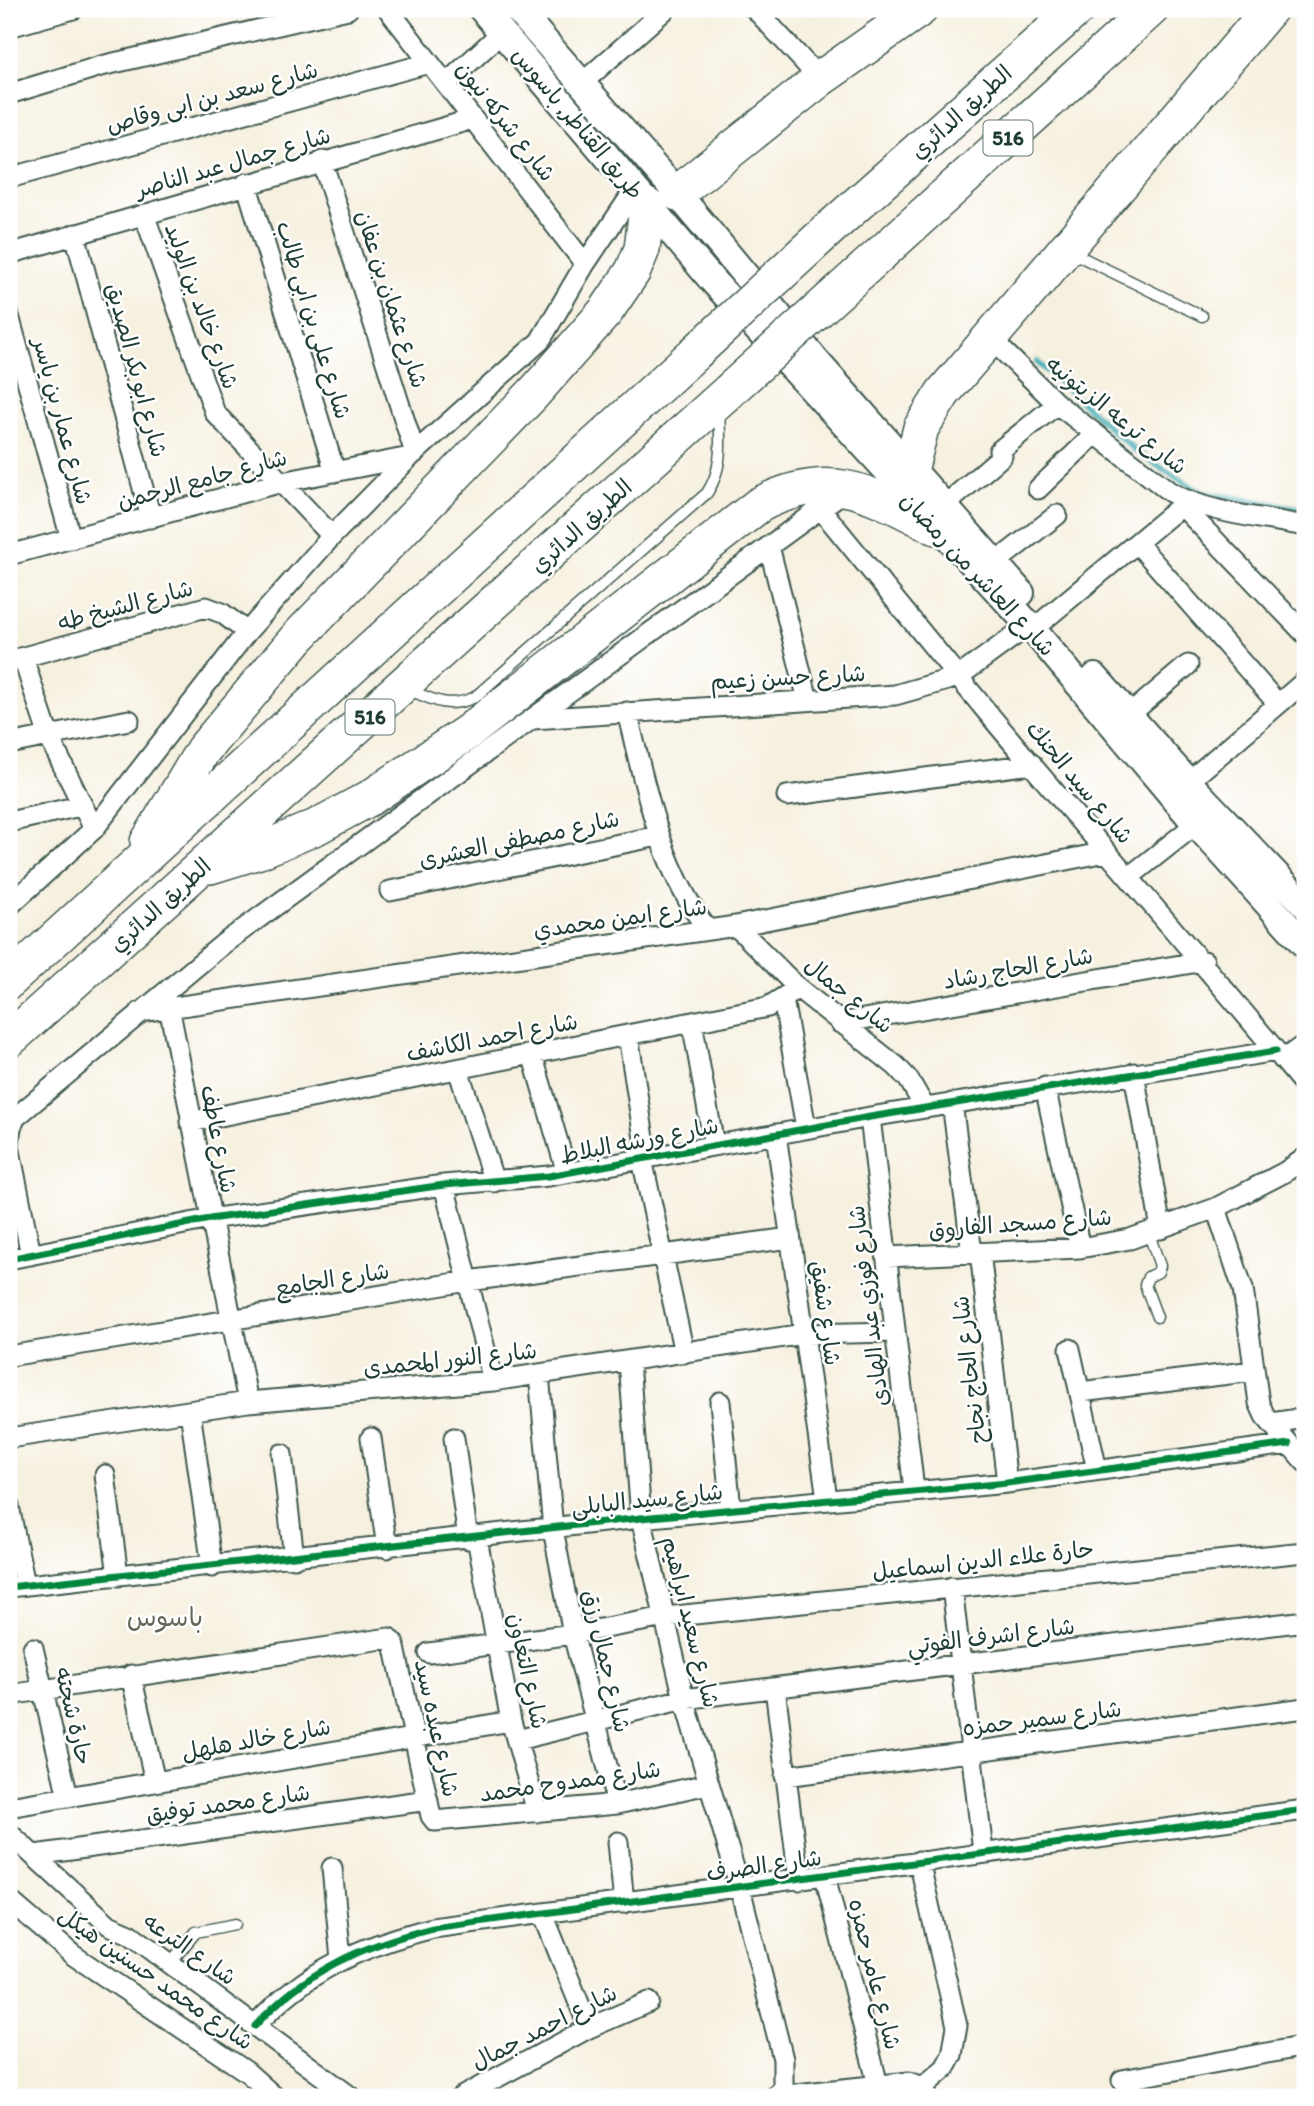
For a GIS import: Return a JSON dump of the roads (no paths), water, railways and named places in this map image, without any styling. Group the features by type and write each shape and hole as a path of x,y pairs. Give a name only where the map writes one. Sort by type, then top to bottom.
{"highway":[{"path":"139,864 155,827 203,750 296,638 533,394 606,311 637,260 653,197 920,9"},
{"name":"الطريق الدائري","path":"9,981 827,232 1077,9"},
{"name":"الطريق الدائري","path":"9,1040 1151,9"},
{"path":"911,467 914,447 930,410 1270,9"},
{"path":"200,870 282,841 370,798 468,732 759,505 803,487 850,487 940,517"}],"main road":[{"name":"طريق القناطر, باسوس","path":"482,9 653,197"},
{"name":"طريق القناطر, باسوس","path":"525,11 581,84 653,197"},
{"name":"شارع العاشر من رمضان","path":"653,197 818,362 911,467 940,517 995,563 1037,623 1196,824 1305,944"},
{"name":"شارع العاشر من رمضان","path":"653,197 1037,623 1129,715 1188,782 1305,905"}],"street":[{"path":"9,27 73,9"},
{"path":"9,94 101,66 348,9"},
{"name":"شارع شركه نيون","path":"387,9 585,264"},
{"path":"581,84 666,9"},
{"path":"755,9 820,79"},
{"path":"446,84 502,32"},
{"name":"شارع سعد بن ابى وقاص","path":"9,178 429,63"},
{"name":"شارع جمال عبد الناصر","path":"9,254 473,119"},
{"name":"شارع عثمان بن عفان","path":"322,161 412,455"},
{"name":"شارع على بن ابى طالب","path":"246,183 335,472"},
{"path":"9,906 94,829 247,632 332,536 412,455 540,341 585,264 653,197"},
{"name":"شارع خالد بن الوليد","path":"144,214 215,413 332,536"},
{"name":"شارع ابو بكر الصديق","path":"75,234 151,518"},
{"name":"شارع عمار بن ياسر","path":"9,316 71,539"},
{"name":"شارع ترعه الزيتونيه","path":"991,339 1057,404 1184,504 1305,526"},
{"path":"940,517 1002,456 999,451 1057,404"},
{"path":"1038,489 1094,435"},
{"name":"شارع جامع الرحمن","path":"9,555 282,482 412,455"},
{"path":"31,1255 9,1145 11,1127 16,1117 223,944 850,487"},
{"path":"1184,504 1305,634"},
{"name":"شارع حسن زعيم","path":"532,719 895,695 958,677 1037,623 1184,504"},
{"name":"شارع سيد الحنك","path":"820,508 958,677 1106,852 1203,961 1305,1086"},
{"path":"995,563 1057,515"},
{"path":"1137,543 1278,704"},
{"path":"769,545 808,700"},
{"name":"شارع الشيخ طه","path":"16,659 206,607 222,613 247,632"},
{"path":"16,659 48,737 80,806 94,829"},
{"path":"1129,715 1188,665"},
{"path":"1188,782 1305,681"},
{"path":"627,712 658,836 672,873 691,908 708,930"},
{"path":"9,744 129,720"},
{"path":"787,796 1032,764"},
{"path":"9,822 80,806"},
{"path":"1129,877 1196,824"},
{"name":"شارع مصطفى العشرى","path":"390,891 658,836"},
{"name":"شارع ايمن محمدي","path":"139,1012 736,926 1106,852"},
{"name":"شارع جمال","path":"736,926 790,993 841,1023 896,1066 909,1080 925,1108"},
{"name":"شارع الحاج رشاد","path":"841,1023 1203,961"},
{"path":"790,993 806,1128"},
{"name":"شارع احمد الكاشف","path":"190,1122 768,1007 790,993"},
{"name":"شارع عاطف","path":"169,1007 209,1219 248,1402"},
{"path":"692,1022 714,1145"},
{"path":"628,1035 645,1158 684,1353"},
{"path":"1280,1055 1305,1044"},
{"path":"532,1054 567,1173"},
{"name":"شارع ورشه البلاط","path":"9,1259 209,1219 444,1185 567,1173 870,1116 1045,1087 1280,1055"},
{"path":"458,1069 494,1182"},
{"path":"1134,1073 1155,1231"},
{"path":"1045,1087 1080,1248"},
{"name":"شارع الحاج نجاح","path":"952,1103 976,1253 1007,1483"},
{"name":"شارع فوزي عبد الهادى","path":"870,1116 914,1490"},
{"name":"شارع شفيق","path":"776,1134 827,1499"},
{"name":"شارع مسجد الفاروق","path":"887,1257 1080,1248 1155,1231 1216,1208 1285,1172 1305,1158"},
{"path":"444,1185 493,1381"},
{"path":"1216,1208 1243,1289 1259,1404 1271,1423 1305,1462"},
{"name":"شارع الجامع","path":"9,1356 468,1281 790,1238"},
{"name":"شارع النور المحمدى","path":"9,1438 248,1402 493,1381 804,1334 895,1332"},
{"path":"1070,1349 1097,1470"},
{"name":"شارع سعيد ابراهيم","path":"629,1362 641,1518 684,1699 740,1888 783,2059 785,2077 776,2097"},
{"path":"1080,1392 1254,1371"},
{"path":"539,1374 553,1529"},
{"path":"720,1402 731,1509"},
{"path":"190,1411 212,1566"},
{"path":"1271,1423 1305,1418"},
{"path":"371,1438 387,1548"},
{"name":"شارع التعاون","path":"454,1438 514,1731 537,1812"},
{"name":"شارع سيد البابلى","path":"17,1586 387,1548 641,1518 1007,1483 1289,1444"},
{"path":"282,1454 294,1558"},
{"path":"105,1475 118,1576"},
{"path":"9,1506 17,1586"},
{"name":"شارع جمال رزق","path":"553,1529 573,1634 617,1804"},
{"name":"حارة علاء الدين اسماعيل","path":"429,1653 573,1634 665,1616 1305,1552"},
{"path":"952,1587 983,1853"},
{"name":"شارع اشرف الفوتي","path":"595,1719 684,1699 1305,1621"},
{"name":"شارع عبده سيد","path":"131,1675 389,1638 393,1640 431,1816 438,1822"},
{"name":"حارة شحته","path":"33,1647 68,1797"},
{"path":"9,1695 131,1675 155,1782"},
{"path":"775,1688 799,1880"},
{"name":"شارع سمير حمزه","path":"785,1776 1305,1709"},
{"name":"شارع خالد هلهل","path":"9,1807 414,1737 514,1731 595,1719"},
{"name":"شارع ممدوح محمد","path":"438,1822 617,1804 708,1784"},
{"name":"شارع محمد توفيق","path":"35,1855 428,1800"},
{"name":"شارع الصرف","path":"255,2025 281,1997 341,1959 389,1939 433,1928 1305,1810"},
{"name":"شارع الترعه","path":"9,1833 109,1926 130,1934 351,2097"},
{"path":"618,1842 624,1903"},
{"path":"776,2097 909,2082 925,2092 945,2068 952,2055 957,2026 919,1861"},
{"path":"332,1868 341,1959"},
{"name":"شارع عامر حمزه","path":"825,1876 878,2085"},
{"name":"شارع محمد حسنين هيكل","path":"9,1900 74,1955 247,2072 275,2097"},
{"path":"543,1914 589,2028"},
{"name":"شارع احمد جمال","path":"461,2097 589,2028 649,2002"},
{"path":"1122,2080 1305,2046"}],"lane":[{"path":"1066,250 1202,316"},
{"path":"403,687 440,704 456,704 475,697 707,493 714,482 720,459 724,396"},
{"path":"1155,1231 1160,1269 1148,1277 1145,1285 1157,1317"},
{"path":"170,1963 196,1932 235,1924"}],"waterway":[{"path":"1037,362 1139,454 1202,493 1305,509"}],"district":[{"name":"باسوس","path":"165,1617"}]}
